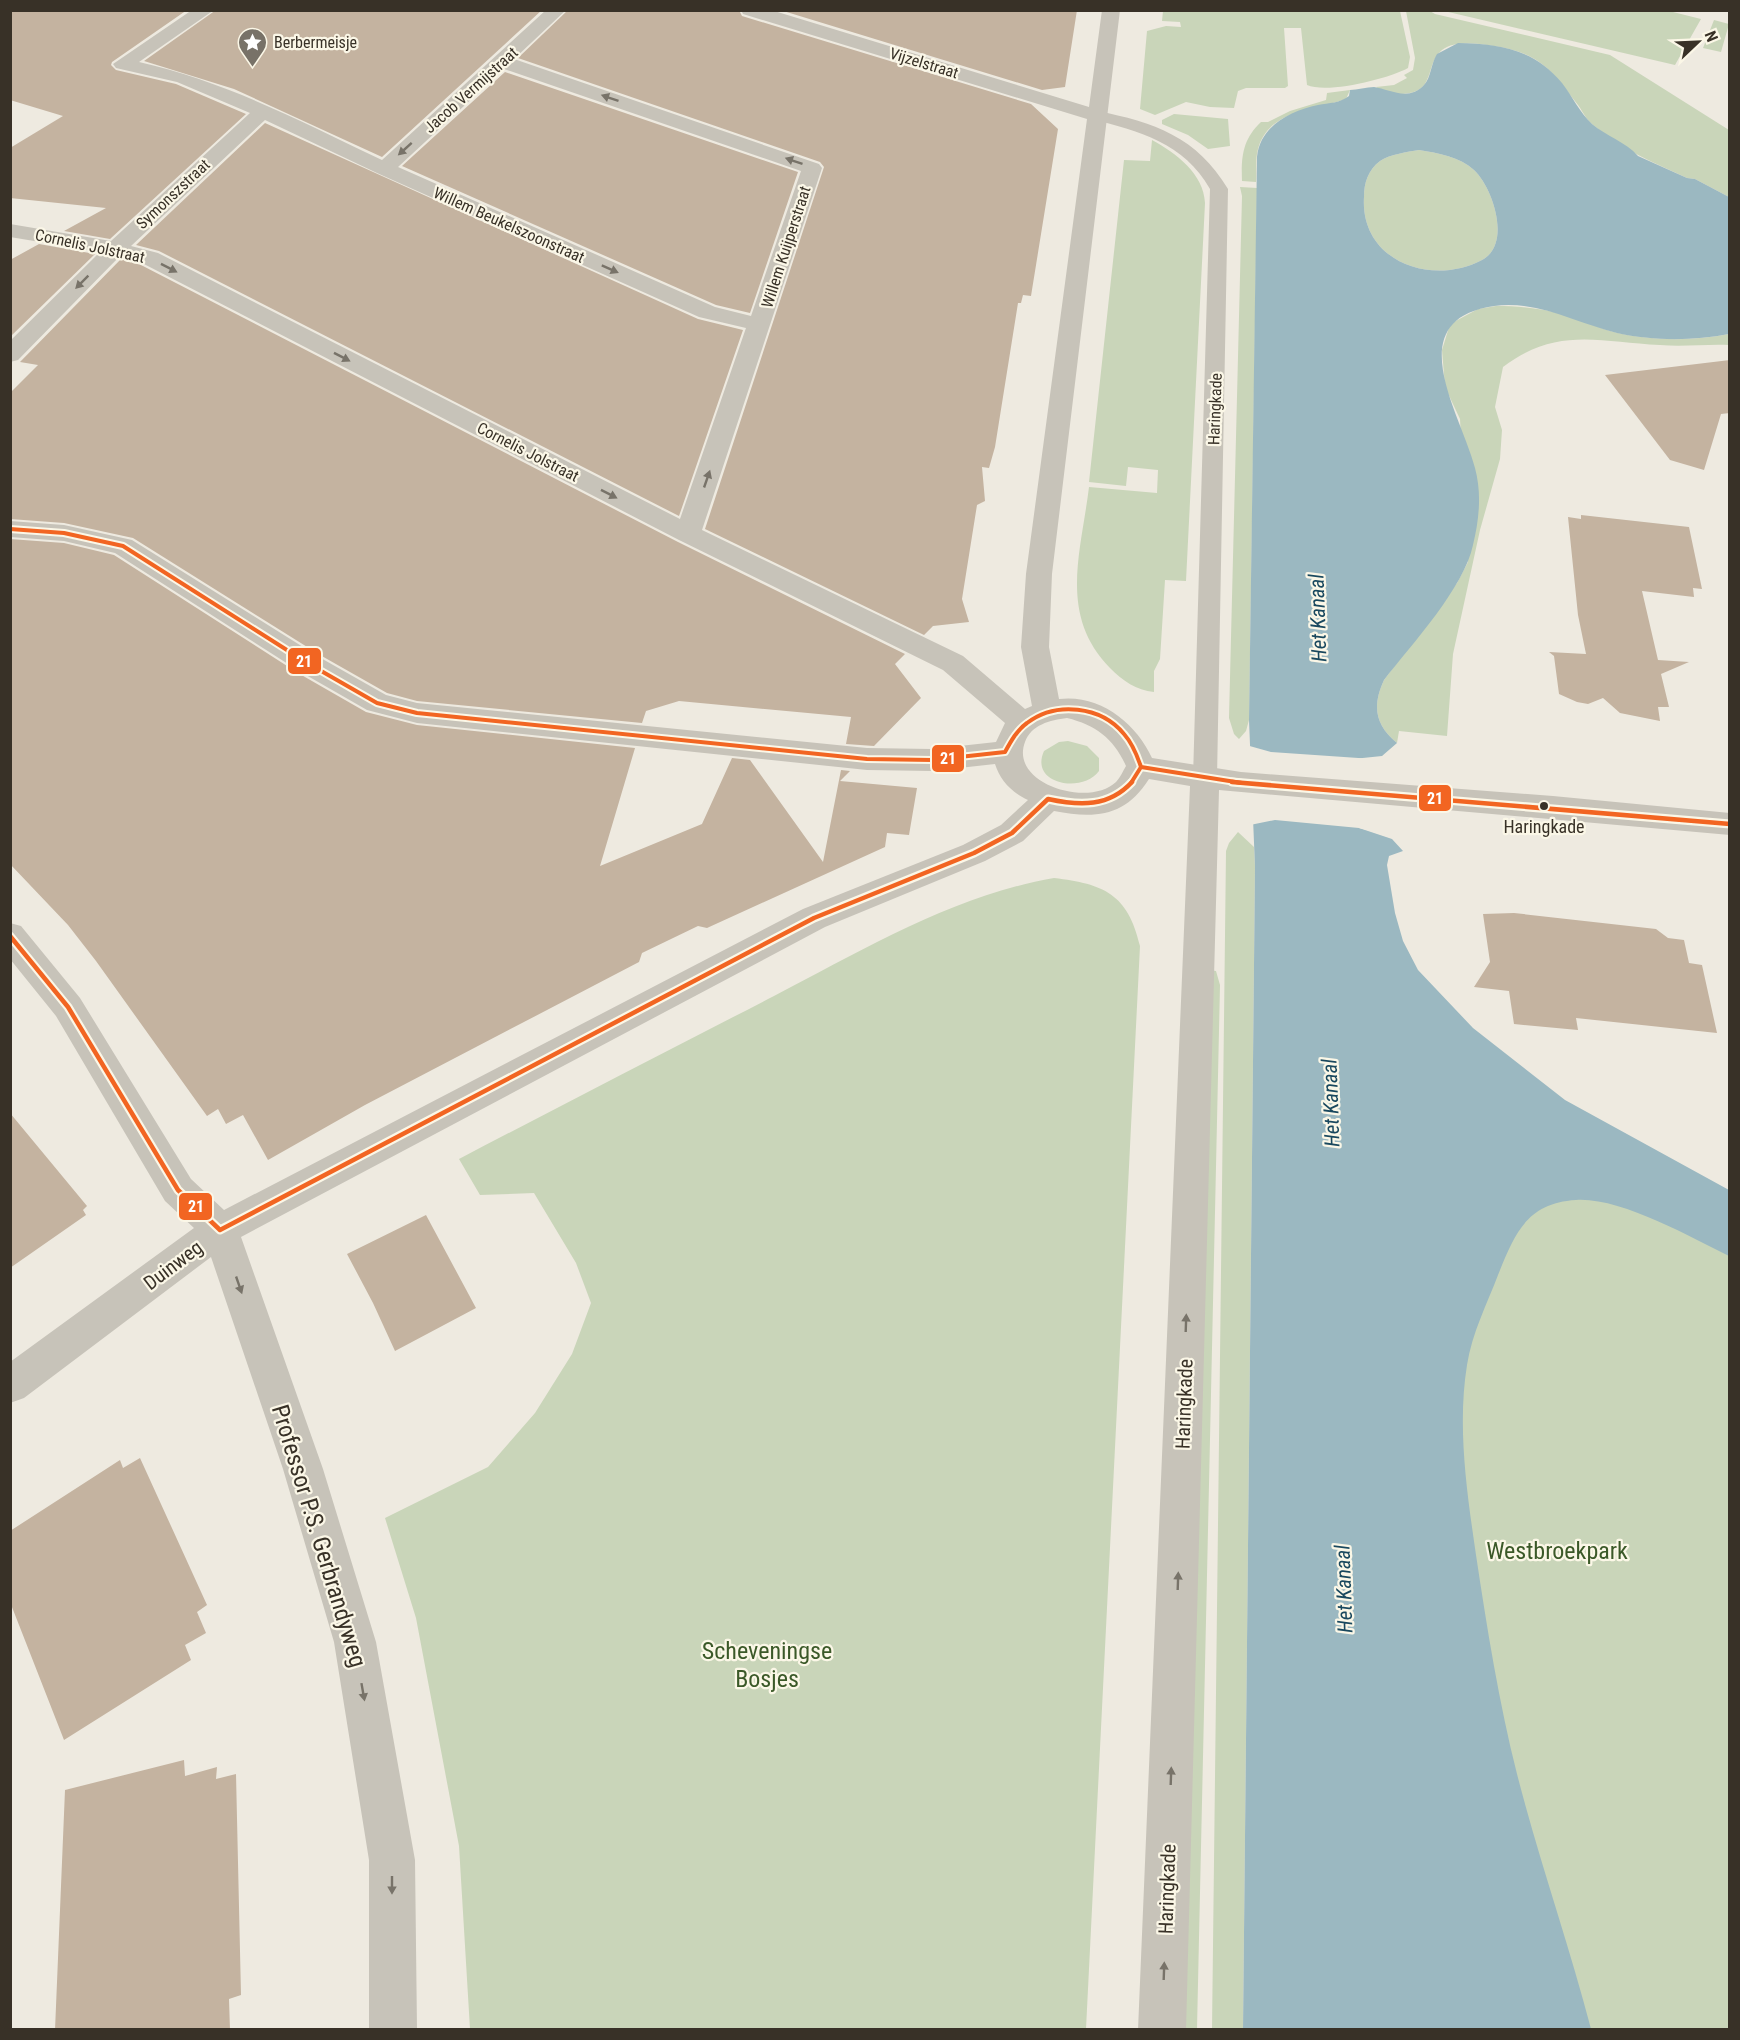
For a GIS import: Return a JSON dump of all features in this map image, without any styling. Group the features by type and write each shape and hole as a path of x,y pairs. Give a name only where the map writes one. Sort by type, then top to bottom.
{"street":[{"name":"Willem Beukelszoonstraat","path":"205,10 123,64 183,78 229,95 384,169 706,312 761,325"},
{"name":"Jacob Vermijstraat","path":"384,169 557,10"},
{"name":"Vijzelstraat","path":"750,10 1097,116"},
{"path":"1035,716 1035,647 1039,574 1111,10"},
{"name":"Willem Kuijperstraat","path":"503,62 812,168 761,325 688,534"},
{"name":"Symonszstraat","path":"10,355 116,248 262,112"},
{"name":"Cornelis Jolstraat","path":"10,230 116,248 150,258 688,534 953,663 1035,716"},
{"path":"10,529 64,533 123,546 328,675 378,703 417,713 867,759 932,760 1005,752"},
{"path":"1067,708 1089,712 1120,729 1132,743 1141,767 1136,782 1111,799 1081,805 1048,799 1021,780 1008,766 1005,752 1009,739 1035,716 1067,708"},
{"path":"1141,767 1223,780 1730,824"},
{"name":"Haringkade","path":"1162,2030 1223,780"},
{"name":"Duinweg","path":"10,1385 220,1230 814,918 974,853 1012,833 1048,799"},
{"path":"10,935 68,1007 178,1190 220,1230"},
{"name":"Professor P.S. Gerbrandyweg","path":"220,1230 303,1469 355,1642 392,1860 393,2030"}],"lane":[{"name":"Haringkade","path":"1097,116 1163,134 1212,173 1219,189 1223,780"}],"green space":[{"path":"1665,10 1701,19 1675,65 1444,11"},
{"path":"1163,11 1400,11 1410,57 1408,68 1387,77 1357,84 1328,88 1307,85 1301,28 1284,28 1288,86 1285,88 1246,88 1238,91 1234,108 1210,107 1186,102 1155,115 1140,109 1147,31 1166,26 1181,27 1180,22 1162,21"},
{"path":"1406,11 1430,11 1610,55 1729,130 1729,197 1695,179 1687,178 1650,161 1602,133 1590,122 1550,71 1541,63 1519,52 1475,44 1452,45 1438,54 1426,82 1416,91 1395,94 1381,90 1376,87 1394,85 1407,78 1404,75 1413,70 1415,58"},
{"path":"1714,20 1729,24 1721,52 1703,48"},
{"path":"1350,90 1346,99 1307,109 1282,119 1272,126 1263,136 1258,149 1256,182 1242,181 1244,149 1250,135 1261,122 1268,122 1290,111 1326,100 1327,93"},
{"path":"1174,114 1228,119 1230,146 1208,149 1188,135 1162,124 1162,120"},
{"path":"1152,140 1179,158 1194,174 1200,183 1205,203 1186,581 1165,580 1160,659 1154,671 1154,692 1141,689 1125,681 1110,668 1094,648 1084,627 1078,605 1077,582 1078,559 1089,487 1157,493 1158,470 1128,467 1126,486 1089,482 1124,160 1150,161"},
{"path":"1419,150 1441,154 1462,162 1481,178 1493,202 1498,229 1496,242 1491,252 1482,260 1462,268 1441,271 1421,269 1402,263 1386,252 1374,238 1366,219 1364,197 1370,173 1384,159"},
{"path":"1240,187 1257,188 1249,720 1246,731 1239,739 1234,734 1229,718 1242,196"},
{"path":"1496,306 1548,311 1611,331 1645,338 1688,339 1729,334 1729,345 1669,346 1598,340 1560,341 1523,354 1503,367 1495,407 1502,430 1500,459 1480,530 1453,654 1447,736 1399,731 1397,743 1380,722 1377,707 1380,689 1384,680 1457,583 1468,562 1460,419 1445,387 1442,350 1450,324 1478,309"},
{"path":"1068,741 1087,746 1099,758 1099,771 1091,778 1081,782 1060,782 1050,778 1044,771 1041,762 1044,751 1059,742"},
{"path":"1238,832 1254,847 1255,867 1243,2029 1212,2030 1226,851"},
{"name":"Scheveningse Bosjes","path":"1054,878 1087,884 1111,895 1129,914 1140,946 1086,2029 470,2029 459,1846 416,1618 385,1518 488,1467 535,1413 572,1354 591,1303 576,1263 534,1193 480,1195 459,1159 910,926 981,897"},
{"path":"1209,970 1216,971 1220,985 1197,2029 1180,2030"},
{"name":"Westbroekpark","path":"1531,1153 1729,1218 1729,2029 1396,2029 1459,1259"}],"water":[{"name":"Het Kanaal","path":"1458,43 1502,47 1528,56 1540,63 1562,83 1592,124 1638,156 1687,178 1695,179 1729,197 1729,334 1687,339 1644,338 1602,329 1541,309 1510,305 1494,306 1465,315 1449,330 1442,349 1443,372 1475,468 1479,497 1477,526 1468,562 1459,579 1436,615 1384,680 1380,689 1377,707 1380,722 1397,743 1382,756 1353,759 1359,828 1392,839 1403,851 1389,856 1387,865 1395,913 1403,941 1418,970 1473,1028 1565,1100 1729,1190 1729,1256 1633,1211 1594,1201 1559,1202 1534,1214 1517,1234 1498,1275 1469,1353 1464,1388 1464,1460 1494,1665 1517,1774 1591,2029 1243,2030 1255,867 1249,720 1257,157 1259,146 1270,129 1297,111 1342,100 1349,96 1350,90 1374,87 1406,94 1418,90 1426,82 1437,54","holes":["1419,150 1448,156 1462,162 1481,178 1493,202 1498,229 1496,242 1491,252 1482,260 1462,268 1441,271 1421,269 1402,263 1386,252 1374,238 1366,219 1364,197 1370,173 1380,161"]}],"pier":[{"path":"1246,745 1271,752 1373,759 1373,761 1356,762 1362,826 1383,832 1383,834 1359,828 1275,820 1250,825"}],"building":[{"path":"10,10 187,10 112,62 111,65 116,70 176,84 246,114 110,239 64,231 106,208 10,198 10,148 63,116 10,100"},
{"path":"216,10 542,10 382,157 234,89 144,61"},
{"path":"568,10 739,10 742,16 1031,104 1058,129 1031,296 1023,295 1021,303 1018,303 995,447 989,468 982,467 985,501 977,505 962,599 969,622 933,626 924,635 705,529 824,167 820,162 518,58"},
{"path":"780,10 1077,10 1065,87 1042,90"},
{"path":"505,72 798,172 750,313 716,305 402,166"},
{"path":"265,123 698,319 743,330 679,516 159,251 136,245"},
{"path":"39,244 95,254 10,337 10,260"},
{"path":"121,259 141,265 678,542 905,654 895,664 921,698 874,746 846,744 851,717 679,701 646,711 642,723 417,701 387,693 320,655 133,538 64,523 10,519 10,393 38,365 20,362"},
{"path":"1730,360 1730,413 1721,414 1704,470 1670,460 1605,375"},
{"path":"1581,515 1689,527 1702,589 1693,588 1694,597 1642,591 1658,660 1689,662 1661,674 1669,707 1658,707 1660,721 1620,713 1603,698 1588,704 1559,694 1554,656 1549,652 1586,654 1578,615 1568,517 1581,519"},
{"path":"10,539 64,543 114,555 298,673 366,712 417,725 635,748 600,866 702,824 732,758 750,760 823,862 841,770 850,771 840,781 917,788 909,835 887,833 885,847 707,928 698,926 642,953 639,962 365,1105 268,1160 243,1115 226,1124 218,1109 207,1116 68,925 10,864"},
{"path":"1514,913 1656,929 1668,938 1684,940 1689,963 1702,965 1717,1033 1576,1018 1578,1030 1514,1024 1509,991 1474,987 1490,962 1483,914"},
{"path":"10,1113 87,1206 83,1210 86,1215 10,1268"},
{"path":"426,1215 476,1308 395,1351 347,1254"},
{"path":"140,1458 207,1605 197,1612 206,1633 185,1645 191,1660 64,1740 10,1602 10,1531 120,1460 123,1468"},
{"path":"184,1760 185,1776 217,1767 216,1779 236,1774 241,1995 229,1999 230,2030 55,2030 65,1790"}],"transit line":[{"name":"21","path":"10,529 64,533 123,546 309,664 377,703 417,713 867,759 932,760 1005,752 1014,736 1026,723 1041,714 1056,709 1073,708 1106,719 1121,730 1135,752 1141,767 1133,780 1114,797 1090,804 1048,799 1012,833 974,853 814,918 220,1230 178,1190 68,1007 10,936"},
{"name":"21","path":"1141,767 1241,783 1553,807 1730,824"}],"place":[{"name":"Berbermeisje","path":"253,68"},
{"name":"Haringkade","path":"1544,806"}]}
